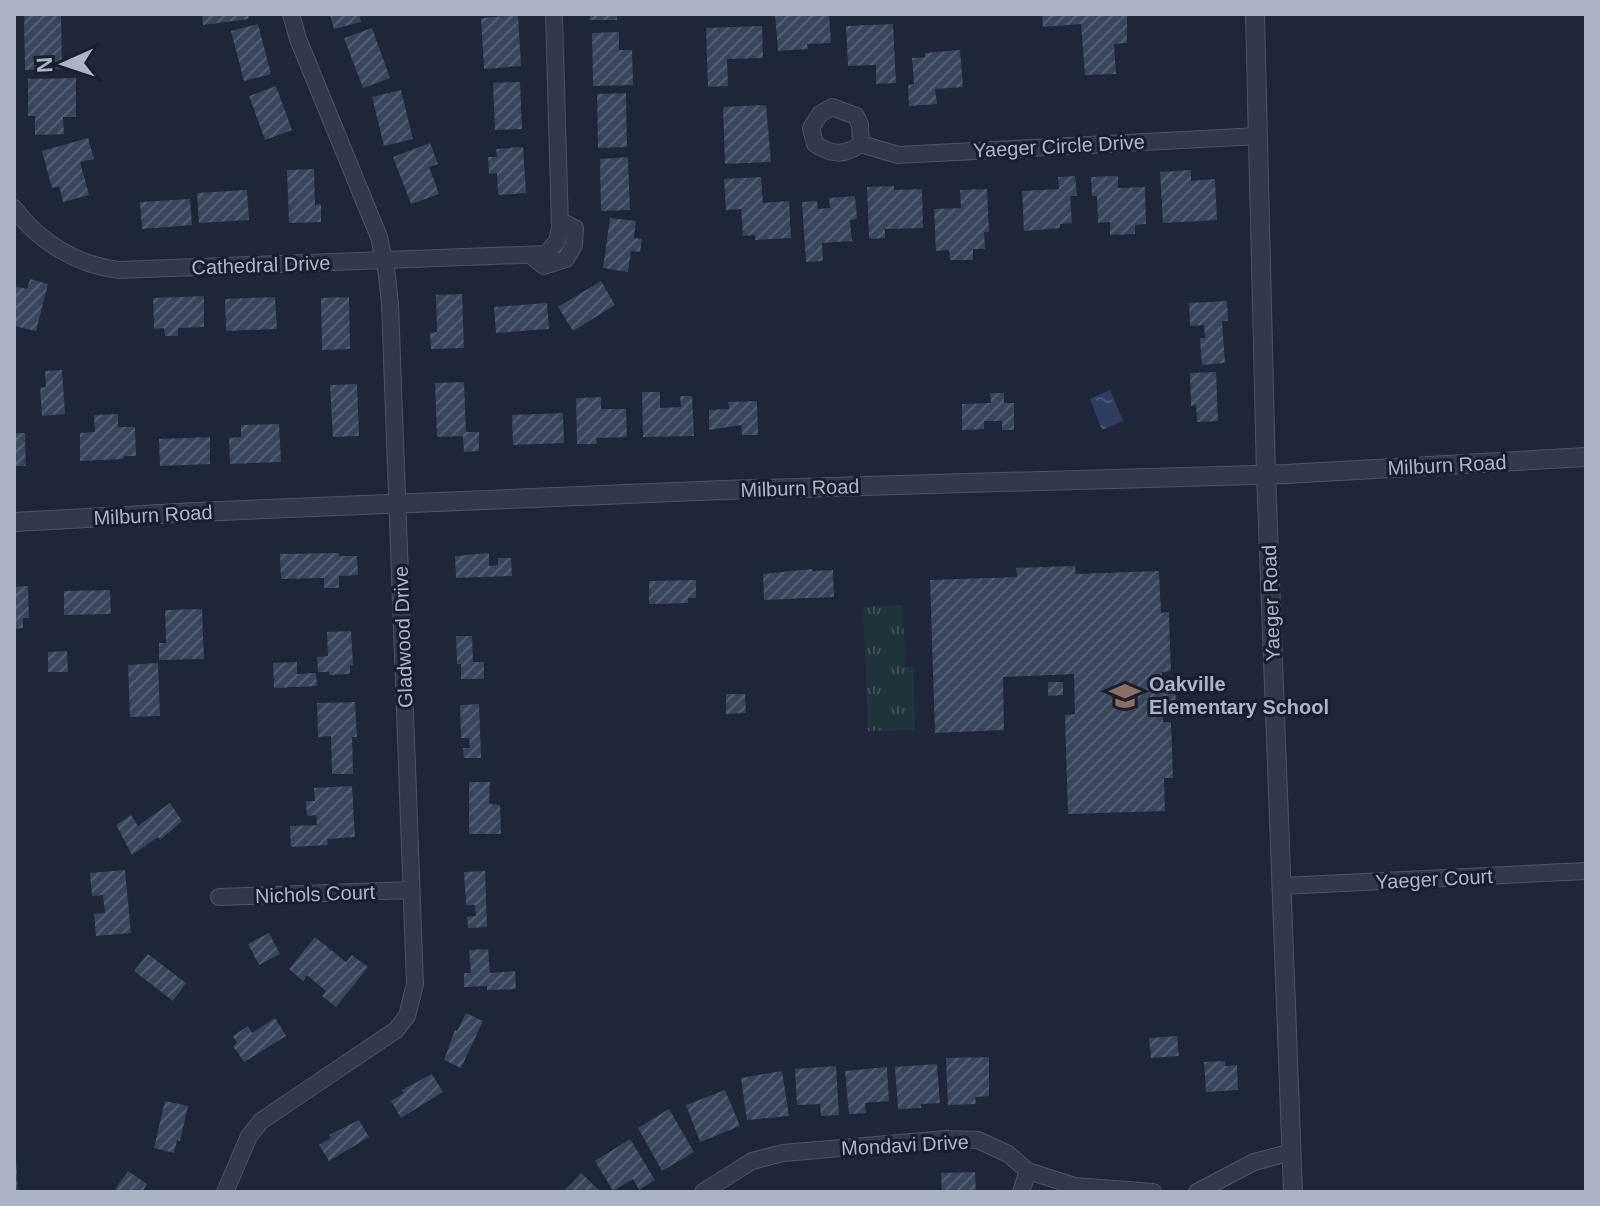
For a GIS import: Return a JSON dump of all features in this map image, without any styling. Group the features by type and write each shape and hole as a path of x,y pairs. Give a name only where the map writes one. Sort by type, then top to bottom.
{"street":[{"name":"Gladwood Drive","path":"225,1192 249,1136 261,1121 396,1030 407,1016 415,984 399,503 390,304 385,260 379,237 298,39 291,14"},
{"name":"Cathedral Drive","path":"14,208 46,241 74,258 103,268 139,270 546,254 557,241 560,221 554,14"},
{"name":"Yaeger Road","path":"1255,14 1266,474 1293,1192"},
{"name":"Yaeger Circle Drive","path":"861,144 898,155 1259,136"},
{"name":"Milburn Road","path":"14,522 786,488 1266,474 1586,457"},
{"name":"Yaeger Court","path":"1282,886 1586,871"},
{"name":"Nichols Court","path":"219,897 410,890"},
{"name":"Mondavi Drive","path":"703,1192 752,1161 783,1153 946,1139 978,1140 1008,1154 1028,1171 1075,1186 1153,1192"},
{"path":"1197,1192 1254,1162 1292,1152"},
{"path":"1021,1192 1028,1171"}],"green space":[{"path":"903,605 905,667 913,667 915,730 868,731 863,607"}],"water":[{"path":"1110,390 1123,421 1102,430 1090,399"}],"building":[{"path":"24,14 61,14 62,69 25,70"},
{"path":"202,14 248,14 249,19 203,25"},
{"path":"330,14 359,14 361,22 334,29"},
{"path":"590,14 617,14 617,20 590,20"},
{"path":"775,14 829,14 831,43 807,44 808,49 778,51"},
{"path":"1042,14 1127,14 1127,43 1114,44 1116,74 1085,75 1081,24 1043,27"},
{"path":"518,15 521,66 484,69 481,18"},
{"path":"258,24 271,74 244,81 231,31"},
{"path":"893,24 896,83 876,84 876,65 848,66 846,26"},
{"path":"762,26 763,58 727,59 728,86 708,87 706,28"},
{"path":"372,28 390,78 363,88 344,38"},
{"path":"619,32 619,50 632,50 633,85 593,86 592,33"},
{"path":"960,50 963,87 935,89 937,104 909,106 908,85 914,84 912,58 925,57 925,53"},
{"path":"76,78 76,117 63,117 64,134 35,135 35,116 28,116 28,79"},
{"path":"520,82 522,129 495,130 493,83"},
{"path":"276,86 292,130 265,140 249,96"},
{"path":"401,90 413,139 384,146 372,97"},
{"path":"626,93 627,147 598,148 597,94"},
{"path":"766,105 771,162 725,164 723,107"},
{"path":"88,138 94,159 80,162 89,195 63,202 59,186 52,188 42,151"},
{"path":"430,143 438,164 429,167 439,194 411,204 393,157"},
{"path":"523,147 526,193 498,195 497,173 489,174 488,157 497,157 496,149"},
{"path":"628,157 630,210 601,211 600,159"},
{"path":"314,169 315,205 321,204 321,222 289,223 287,170"},
{"path":"1191,170 1191,181 1215,179 1217,220 1163,223 1160,172"},
{"path":"1075,176 1077,196 1070,196 1072,223 1060,224 1060,228 1024,231 1022,191 1059,189 1058,177"},
{"path":"1118,176 1118,188 1145,187 1146,224 1135,225 1135,234 1110,235 1110,222 1098,223 1097,196 1092,196 1091,177"},
{"path":"761,177 763,203 789,201 791,238 755,240 755,235 743,236 741,209 726,210 724,179"},
{"path":"894,186 894,190 922,189 923,228 885,229 885,238 869,239 867,187"},
{"path":"987,189 989,232 984,232 985,249 973,249 973,260 950,260 949,250 936,251 934,209 961,208 960,190"},
{"path":"247,190 249,220 199,223 197,193"},
{"path":"855,196 857,219 850,220 852,241 822,243 823,261 806,262 802,202 817,201 818,209 830,208 829,198"},
{"path":"190,199 192,225 142,229 140,202"},
{"path":"610,218 636,221 634,238 642,239 640,252 631,251 628,272 603,268"},
{"path":"30,279 48,284 36,331 14,326 14,286 27,289"},
{"path":"601,281 615,305 573,331 558,307"},
{"path":"462,294 464,348 431,349 430,333 437,332 436,295"},
{"path":"204,296 204,327 178,328 178,336 165,336 164,328 154,329 153,298"},
{"path":"275,297 277,329 226,331 225,299"},
{"path":"349,297 350,349 322,350 321,298"},
{"path":"1227,301 1228,321 1222,321 1225,363 1202,365 1200,338 1205,338 1204,325 1190,326 1189,303"},
{"path":"547,303 549,329 496,333 494,307"},
{"path":"62,370 65,414 42,416 40,388 46,387 45,371"},
{"path":"1216,372 1218,421 1197,422 1196,405 1191,406 1190,373"},
{"path":"464,382 466,432 479,432 479,451 464,452 463,436 437,437 435,383"},
{"path":"357,384 359,436 333,437 330,385"},
{"path":"642,392 660,392 660,408 681,407 680,396 692,396 694,436 643,437"},
{"path":"990,393 1004,393 1004,403 1014,403 1014,430 1002,430 1002,421 984,421 984,429 962,430 962,404 991,403"},
{"path":"601,397 601,409 626,409 627,437 596,438 597,444 577,444 576,398"},
{"path":"757,401 758,435 742,435 741,425 709,430 709,410 729,409 728,402"},
{"path":"563,413 564,443 513,445 512,415"},
{"path":"118,414 118,427 135,427 136,456 80,461 80,433 95,432 94,415"},
{"path":"279,424 281,462 230,464 229,438 241,437 241,425"},
{"path":"14,433 25,433 26,466 14,466"},
{"path":"210,437 210,464 160,466 159,439"},
{"path":"339,553 339,556 357,556 358,575 339,576 339,588 324,588 324,578 281,579 280,554"},
{"path":"489,553 489,566 498,565 498,558 511,558 512,576 456,578 455,556"},
{"name":"Oakville Elementary School","path":"1075,566 1076,574 1159,571 1161,613 1169,612 1171,671 1162,672 1162,683 1175,683 1176,708 1163,709 1163,722 1171,722 1173,778 1164,778 1165,811 1068,814 1065,715 1075,714 1074,674 1003,677 1004,730 935,733 930,580 1017,577 1016,568"},
{"path":"833,570 834,597 764,600 763,574"},
{"path":"696,580 696,598 688,598 688,603 649,604 649,581"},
{"path":"28,586 29,618 23,618 23,628 14,629 14,587"},
{"path":"110,590 111,614 64,615 64,591"},
{"path":"202,609 204,659 159,660 159,643 166,643 165,610"},
{"path":"351,631 353,665 350,665 350,674 318,672 317,657 328,656 327,632"},
{"path":"456,636 472,636 473,662 484,662 484,679 461,679"},
{"path":"67,651 68,672 48,672 48,652"},
{"path":"297,662 297,674 316,673 317,686 274,688 273,663"},
{"path":"158,663 160,716 130,717 128,665"},
{"path":"1048,682 1063,682 1063,695 1048,696"},
{"path":"726,694 745,694 746,713 726,714"},
{"path":"355,702 357,737 352,737 353,774 332,774 331,736 318,737 317,703"},
{"path":"479,704 481,758 464,758 463,748 470,748 469,738 461,738 460,705"},
{"path":"469,782 490,782 489,804 500,805 501,834 469,834"},
{"path":"352,786 355,837 327,839 328,845 291,847 290,826 317,825 316,815 307,816 306,801 315,801 314,788"},
{"path":"170,803 182,821 160,840 158,837 132,855 116,825 131,815 138,826"},
{"path":"125,870 131,933 96,936 94,914 105,913 103,895 92,896 90,873"},
{"path":"485,871 487,927 468,928 467,917 476,916 475,905 466,905 464,872"},
{"path":"269,933 280,954 259,965 248,944"},
{"path":"315,937 346,962 352,955 368,967 336,1007 322,996 326,991 307,975 303,981 289,969"},
{"path":"488,949 490,973 515,971 516,989 464,987 464,973 471,973 469,950"},
{"path":"148,954 186,983 173,1001 134,971"},
{"path":"466,1013 483,1021 461,1068 444,1060 455,1030"},
{"path":"275,1018 286,1036 244,1062 233,1046 237,1043 233,1036 248,1026 252,1033"},
{"path":"1177,1036 1179,1056 1151,1058 1149,1038"},
{"path":"989,1057 989,1096 975,1097 976,1104 948,1105 946,1058"},
{"path":"1225,1061 1225,1066 1237,1065 1238,1090 1206,1092 1204,1062"},
{"path":"937,1064 940,1103 898,1109 895,1067"},
{"path":"836,1066 839,1115 821,1116 820,1104 797,1105 795,1069"},
{"path":"887,1067 889,1101 865,1103 866,1113 849,1114 845,1071"},
{"path":"782,1071 789,1116 747,1120 741,1078"},
{"path":"432,1074 443,1092 401,1118 391,1101 404,1093 402,1090"},
{"path":"725,1090 740,1126 700,1142 686,1105"},
{"path":"165,1101 188,1106 174,1153 154,1148"},
{"path":"669,1109 694,1152 662,1171 638,1128"},
{"path":"359,1120 369,1137 329,1161 319,1145 331,1138 329,1135"},
{"path":"630,1139 655,1180 639,1190 633,1179 613,1191 595,1161"},
{"path":"16,1158 18,1191 14,1191"},
{"path":"128,1171 147,1184 142,1192 113,1192"},
{"path":"975,1172 976,1192 942,1192 941,1173"},
{"path":"581,1173 601,1192 563,1192"}],"place":[{"name":"Oakville Elementary School","path":"1125,696"}]}
